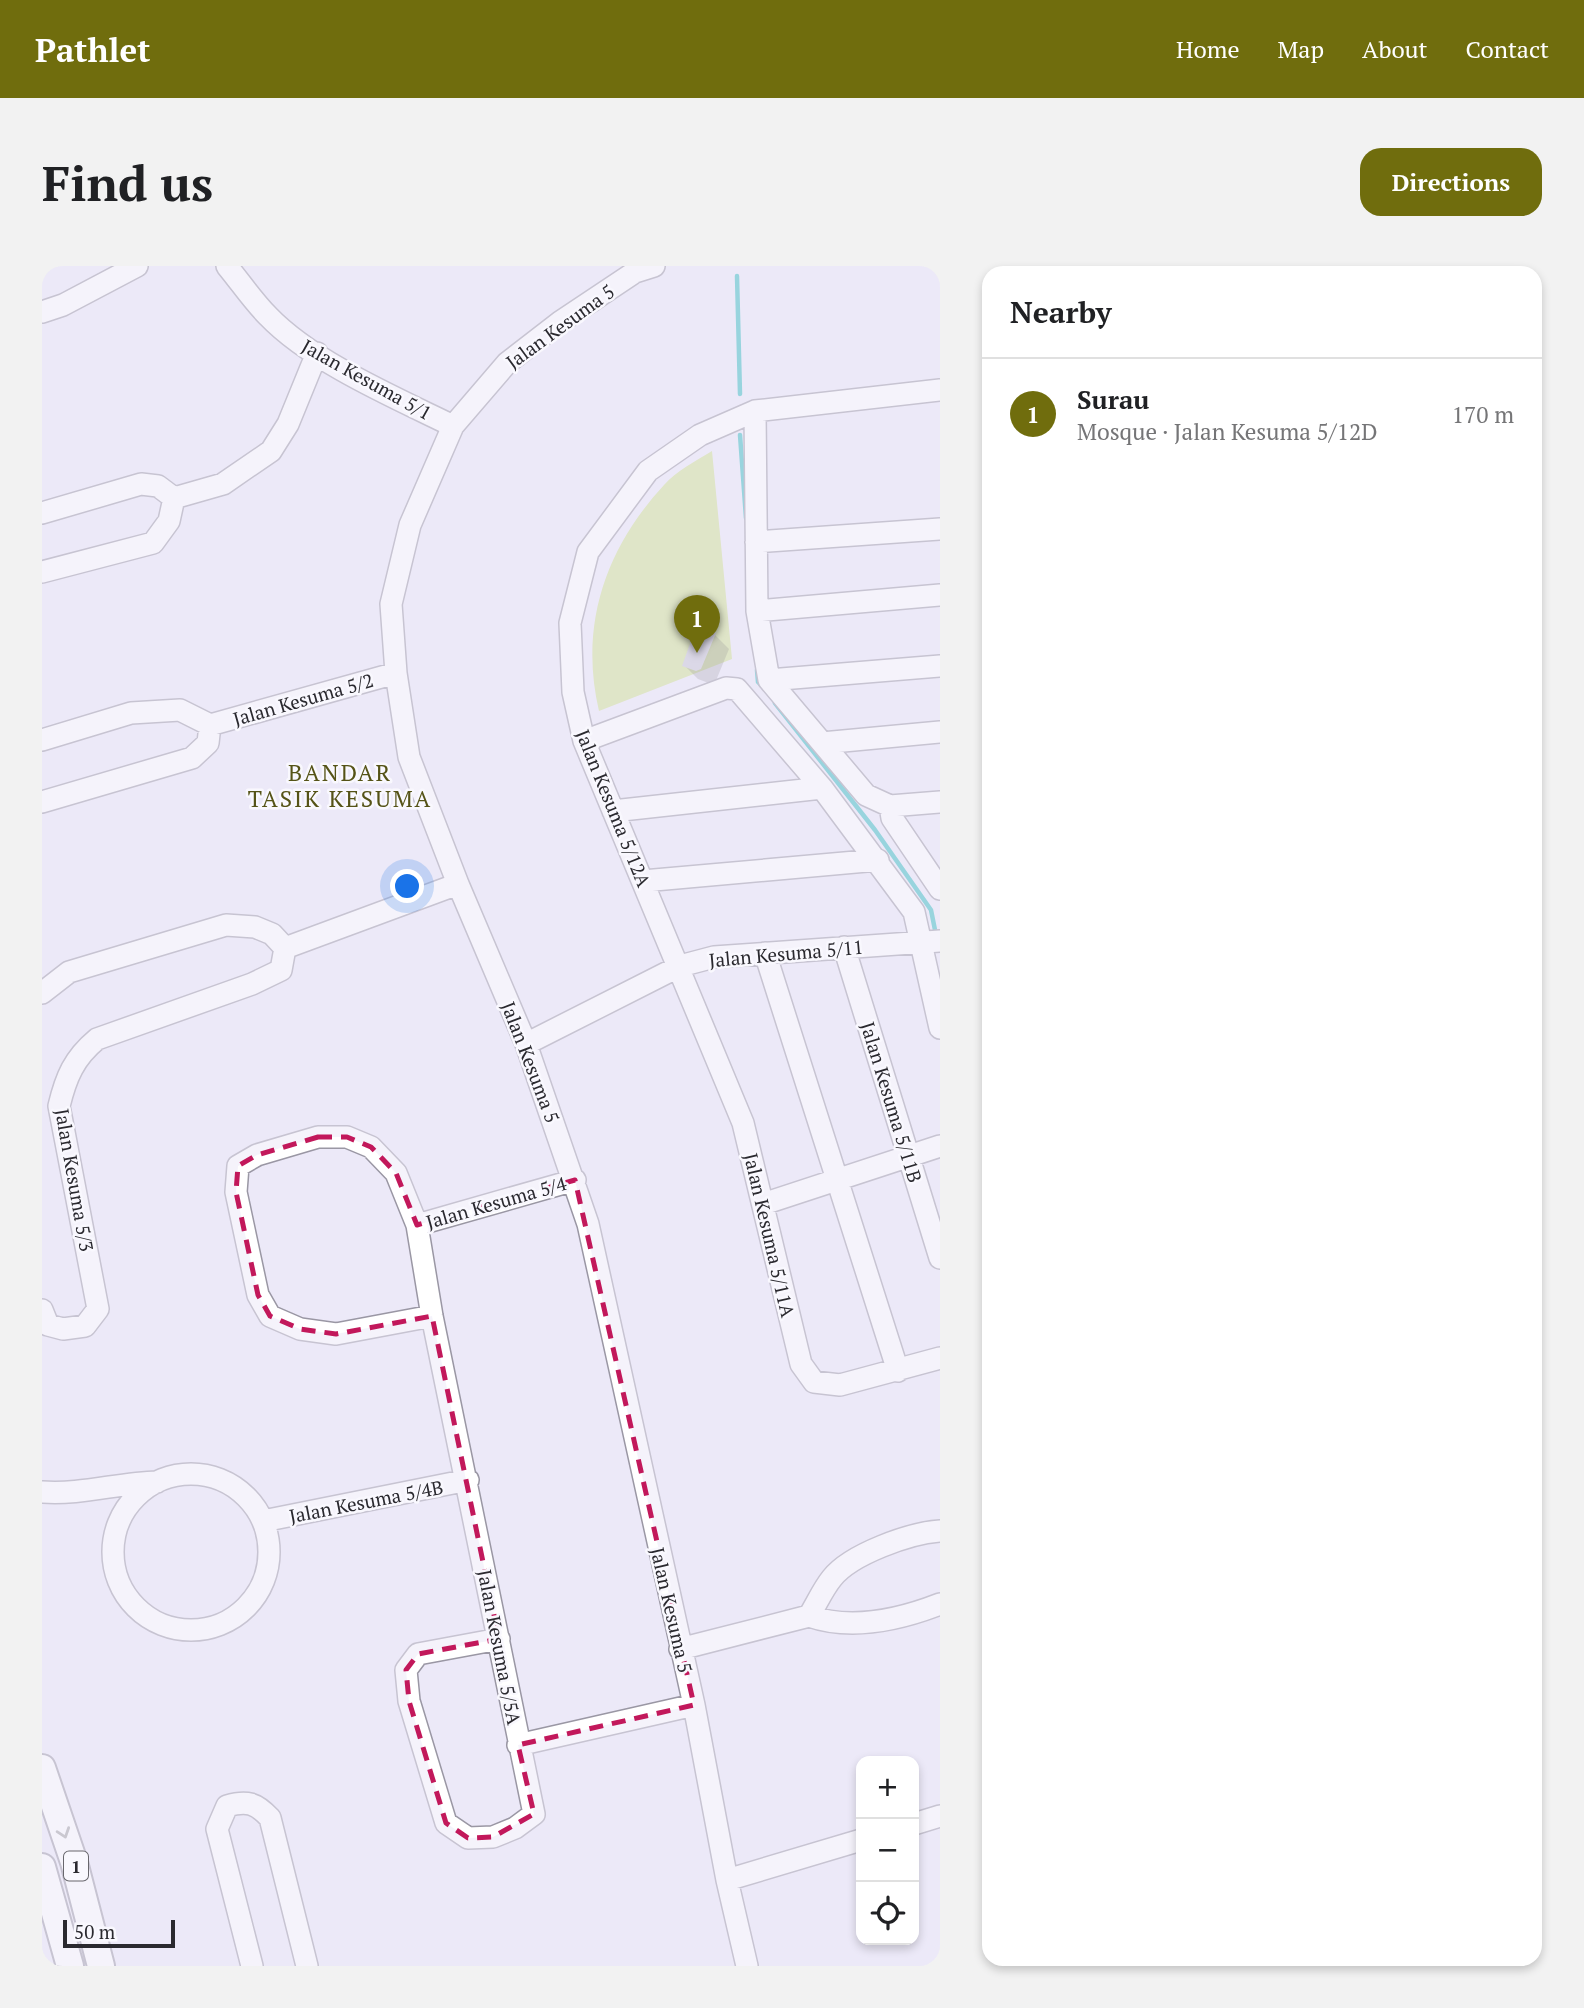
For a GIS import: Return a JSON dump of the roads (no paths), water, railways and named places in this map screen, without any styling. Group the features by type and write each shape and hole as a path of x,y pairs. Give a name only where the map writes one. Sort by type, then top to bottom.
{"main road":[{"name":"1","path":"42,1768 74,1862 101,1966"},
{"name":"1","path":"42,1867 70,1966"}],"street":[{"path":"42,312 75,299 136,266"},
{"name":"Jalan Kesuma 5/1","path":"227,266 269,318 317,353 453,426"},
{"name":"Jalan Kesuma 5","path":"654,266 635,272 561,321 507,363 453,426 410,525 391,604 396,673 409,757 458,884 526,1044 588,1224 694,1705 727,1880 747,1966"},
{"path":"174,498 223,485 271,451 288,424 317,353"},
{"name":"Jalan Kesuma 5/12A","path":"680,966 584,741 573,692 570,623 589,552 648,471 700,435 755,411 940,390"},
{"path":"755,411 757,611 769,680 866,795 890,806 940,802"},
{"path":"42,513 141,484 158,486 174,498"},
{"path":"42,572 153,543 169,521 174,498"},
{"path":"756,542 940,529"},
{"path":"757,611 940,595"},
{"path":"769,680 940,666"},
{"name":"Jalan Kesuma 5/2","path":"42,740 131,713 180,710 211,725 396,673"},
{"path":"584,741 726,688 737,689 822,788 914,912 931,941 940,1028"},
{"name":"Jalan Kesuma 5/2","path":"42,802 192,758 208,743 211,725"},
{"path":"822,743 940,732"},
{"path":"613,811 822,788"},
{"path":"890,806 892,818 940,889"},
{"path":"643,881 878,860"},
{"path":"42,993 69,972 226,925 255,927 272,934 285,948 458,884"},
{"name":"Jalan Kesuma 5/11","path":"526,1044 680,966 714,957 931,941"},
{"name":"Jalan Kesuma 5/11B","path":"844,947 940,1258"},
{"name":"Jalan Kesuma 5/3","path":"42,1310 48,1325 63,1329 85,1326 98,1309 59,1106 65,1079 78,1054 97,1039 252,984 281,970 285,948"},
{"path":"765,953 898,1371"},
{"name":"Jalan Kesuma 5/11A","path":"680,966 743,1124 801,1364 814,1382 840,1385 940,1359"},
{"path":"318,1137 347,1137 370,1147 396,1173 417,1225 432,1317 335,1334 300,1329 270,1317 258,1295 236,1192 238,1166 257,1155 318,1137"},
{"path":"764,1204 940,1146"},
{"name":"Jalan Kesuma 5/4","path":"417,1225 575,1180"},
{"name":"Jalan Kesuma 5/5A","path":"432,1317 468,1480 499,1639 518,1745 534,1814 515,1828 494,1837 468,1838 446,1823 409,1701 406,1670 418,1654 499,1639"},
{"name":"Jalan Kesuma 5/4B","path":"42,1492 80,1493 125,1483 157,1482 181,1475 206,1476 230,1485 250,1500 263,1521 270,1547 267,1573 256,1597 237,1616 214,1627 187,1630 161,1625 139,1611 122,1590 114,1565 114,1540 122,1516 137,1496 157,1482"},
{"name":"Jalan Kesuma 5/4B","path":"263,1521 468,1480"},
{"path":"809,1616 833,1576 861,1556 918,1532 940,1531"},
{"path":"680,1648 809,1616 852,1625 917,1613 940,1604"},
{"path":"518,1745 694,1705"},
{"path":"252,1966 217,1829 227,1806 243,1801 259,1806 270,1818 307,1966"},
{"path":"919,1822 940,1816"},
{"path":"727,1880 856,1841"}],"waterway":[{"path":"737,276 740,394"},
{"path":"740,435 746,518"},
{"path":"757,670 758,682 763,687"},
{"path":"775,703 875,830 931,910 936,935"}],"place":[{"name":"Surau","path":"697,653"}],"district":[{"name":"BANDAR TASIK KESUMA","path":"340,785"}]}
